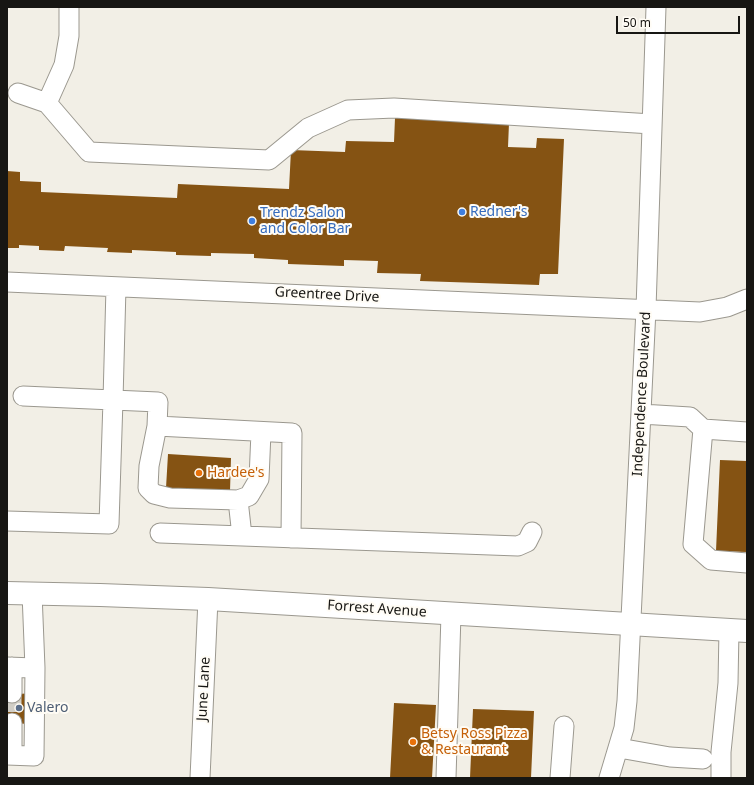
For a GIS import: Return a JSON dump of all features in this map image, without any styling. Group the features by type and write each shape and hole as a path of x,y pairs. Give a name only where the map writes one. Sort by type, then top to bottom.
{"highway":[{"name":"Forrest Avenue","path":"7,593 208,599 738,631"}],"street":[{"path":"47,103 64,65 69,36 70,7"},
{"name":"Independence Boulevard","path":"609,778 624,728 627,701 646,309 656,7"},
{"path":"11,94 47,103 90,152 268,160 308,128 348,110 394,108 652,124"},
{"name":"Greentree Drive","path":"7,282 700,312 727,307 747,299"},
{"path":"7,520 109,524 116,287"},
{"path":"23,396 158,402 157,426 149,466 148,488 154,494 170,498 238,500 249,496 259,479 261,432"},
{"path":"641,414 690,417 704,429 747,432"},
{"path":"157,426 292,433 290,538"},
{"path":"704,429 693,544 711,560 747,563"},
{"path":"238,500 242,536"},
{"path":"160,533 518,546 527,542 532,532"},
{"path":"12,723 9,755 34,756 36,668 32,593"},
{"name":"June Lane","path":"200,778 208,599"},
{"path":"446,778 451,614"},
{"path":"721,778 721,752 728,682 738,631"},
{"path":"12,694 10,667 36,668"},
{"path":"560,778 564,726"},
{"path":"619,748 670,757 703,759"}],"building":[{"path":"395,118 509,123 508,147 536,148 537,138 564,139 558,274 540,274 539,285 420,281 421,274 377,273 378,261 344,260 344,266 288,264 288,260 254,258 254,254 211,253 211,256 176,255 176,252 132,250 132,253 107,252 108,248 65,246 64,251 39,250 39,246 19,245 19,248 7,248 7,171 20,172 20,181 41,182 41,192 177,198 178,184 289,189 291,150 345,152 346,141 394,142"},
{"name":"Hardee's","path":"168,454 231,458 230,491 166,488"},
{"path":"720,460 747,461 747,552 716,551"},
{"name":"Valero","path":"7,693 32,694 31,724 7,723"},
{"name":"Betsy Ross Pizza & Restaurant","path":"394,703 436,705 432,778 390,778"},
{"path":"473,709 534,711 531,778 470,778"}],"tunnel":[{"path":"12,693 12,723"}],"place":[{"name":"Redner's","path":"462,212"},
{"name":"Trendz Salon and Color Bar","path":"252,221"},
{"name":"Hardee's","path":"199,473"},
{"name":"Valero","path":"19,708"},
{"name":"Betsy Ross Pizza & Restaurant","path":"413,742"}]}
